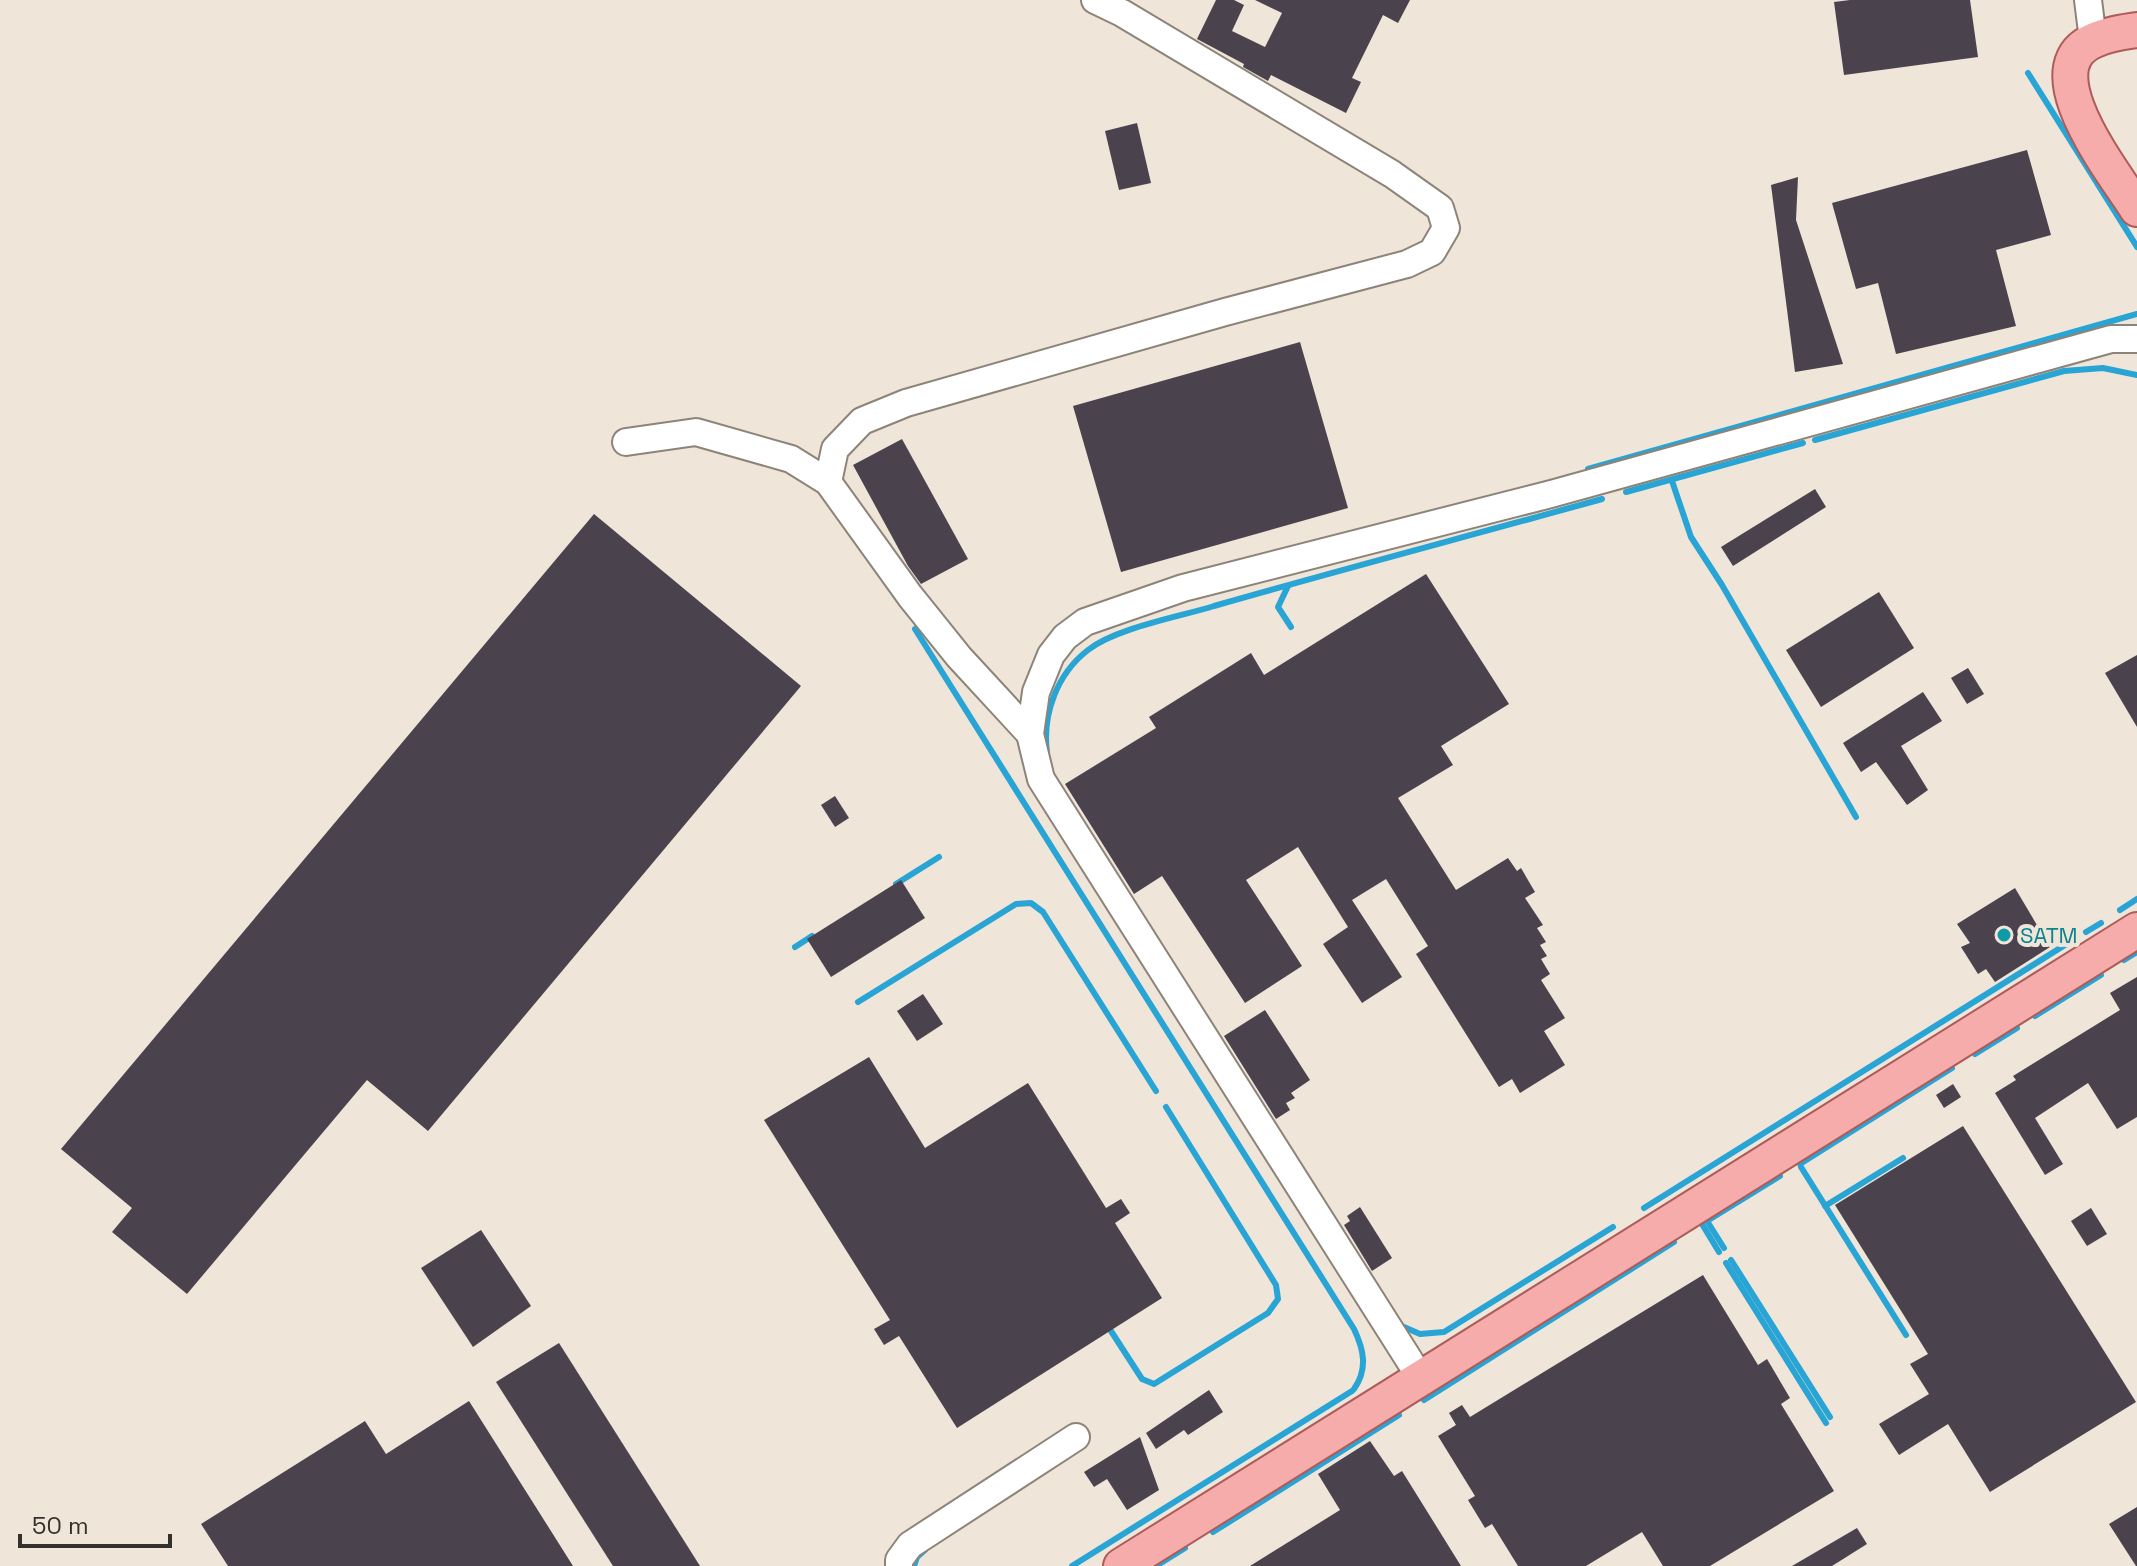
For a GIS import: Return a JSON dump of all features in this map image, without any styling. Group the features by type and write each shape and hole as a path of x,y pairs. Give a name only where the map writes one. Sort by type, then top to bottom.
{"main road":[{"path":"2133,30 2093,40 2076,55 2070,73 2071,89 2087,132 2137,209"},
{"path":"1121,1566 2137,930"}],"street":[{"path":"828,482 835,449 862,421 906,403 1225,312 1407,264 1432,252 1446,228 1440,208 1392,174 1122,13 1095,0"},
{"path":"2088,0 2093,40"},
{"path":"1420,1377 1041,779 1030,734 1036,692 1051,655 1065,637 1085,622 1183,588 1551,494 2111,339 2137,339"},
{"path":"626,442 696,432 791,459 828,482 910,596 959,657 1030,734"},
{"path":"899,1566 899,1560 910,1545 1076,1437"}],"building":[{"path":"1216,0 1234,0 1244,5 1232,31 1265,47 1282,13 1255,0 1410,0 1398,23 1383,15 1352,78 1361,82 1346,113 1271,75 1268,81 1243,67 1244,64 1197,39"},
{"path":"1970,0 1978,57 1844,75 1834,2"},
{"path":"1137,123 1151,183 1119,190 1105,131"},
{"path":"2027,150 2051,235 1996,250 2016,326 1896,354 1878,283 1856,289 1832,203"},
{"path":"1798,177 1796,220 1843,364 1795,372 1771,185"},
{"path":"1300,342 1348,508 1121,572 1073,406"},
{"path":"902,439 968,559 921,584 853,465"},
{"path":"1815,489 1826,507 1733,566 1721,547"},
{"path":"594,514 801,686 428,1131 367,1080 187,1294 112,1232 132,1208 61,1149"},
{"path":"1426,574 1509,704 1441,746 1453,765 1398,798 1456,890 1508,858 1517,871 1521,868 1535,892 1525,898 1543,925 1537,928 1546,942 1540,945 1547,956 1541,959 1550,974 1541,980 1565,1018 1544,1031 1565,1065 1520,1093 1512,1079 1499,1087 1416,954 1428,946 1386,879 1352,900 1402,977 1362,1003 1323,944 1348,927 1298,847 1246,880 1302,966 1245,1003 1162,876 1134,894 1065,784 1156,728 1149,717 1251,653 1264,675"},
{"path":"1879,592 1914,648 1821,707 1786,650"},
{"path":"2137,655 2137,727 2105,673"},
{"path":"1968,668 1984,694 1967,704 1951,678"},
{"path":"1923,692 1942,721 1901,746 1928,790 1907,805 1876,762 1861,772 1843,743"},
{"path":"835,796 849,818 835,827 821,805"},
{"path":"901,880 925,918 831,977 807,939"},
{"name":"SATM","path":"2015,888 2050,947 1995,982 1986,969 1978,974 1961,947 1970,943 1957,924"},
{"path":"2137,977 2137,1117 2117,1129 2088,1083 2035,1118 2063,1164 2045,1175 1995,1093 2016,1080 2013,1076 2120,1010 2110,993"},
{"path":"923,994 943,1024 917,1041 897,1011"},
{"path":"1265,1010 1310,1080 1291,1093 1295,1098 1286,1103 1290,1110 1276,1119 1224,1036"},
{"path":"869,1057 925,1148 1028,1083 1106,1208 1121,1199 1130,1213 1115,1223 1162,1298 957,1428 899,1336 884,1345 874,1329 890,1320 764,1120"},
{"path":"1953,1084 1961,1097 1944,1108 1936,1095"},
{"path":"1963,1126 2136,1402 1990,1492 1948,1424 1899,1455 1879,1424 1929,1394 1910,1364 1928,1354 1835,1205"},
{"path":"1360,1207 1392,1258 1372,1271 1344,1225 1350,1221 1347,1216"},
{"path":"2091,1208 2107,1234 2087,1246 2071,1221"},
{"path":"481,1230 531,1306 473,1347 421,1268"},
{"path":"1703,1275 1758,1365 1767,1359 1790,1398 1781,1404 1834,1491 1710,1566 1663,1566 1642,1532 1586,1566 1518,1566 1492,1524 1485,1528 1468,1500 1475,1496 1438,1436 1456,1425 1449,1413 1462,1405 1470,1417"},
{"path":"559,1343 700,1566 613,1566 496,1382"},
{"path":"1209,1390 1223,1412 1188,1435 1184,1430 1156,1449 1146,1433"},
{"path":"469,1401 573,1566 228,1566 201,1524 365,1421 386,1454"},
{"path":"1140,1437 1159,1490 1127,1510 1107,1479 1094,1487 1084,1472"},
{"path":"1370,1441 1394,1476 1402,1471 1461,1566 1250,1566 1340,1510 1318,1474"},
{"path":"2137,1507 2137,1566 2136,1566 2109,1524"},
{"path":"1857,1528 1867,1544 1832,1566 1792,1566"}],"waterway":[{"path":"2028,73 2137,247"},
{"path":"1588,469 2137,314"},
{"path":"1815,440 2064,371 2103,368 2137,375"},
{"path":"1626,492 1803,443"},
{"path":"1672,481 1691,537 1856,817"},
{"path":"1047,753 1047,724 1060,683 1088,650 1115,635 1602,499"},
{"path":"1288,586 1278,607 1291,627"},
{"path":"915,629 1354,1329 1363,1359 1354,1389"},
{"path":"896,884 939,857"},
{"path":"2120,910 2137,899"},
{"path":"858,1002 1016,904 1031,903 1043,912 1156,1091"},
{"path":"2086,932 2101,923"},
{"path":"795,947 812,936"},
{"path":"1644,1208 2073,940"},
{"path":"2124,960 2137,952"},
{"path":"2035,1016 2101,975"},
{"path":"1975,1054 2017,1028"},
{"path":"1800,1164 1952,1068"},
{"path":"1111,1331 1142,1379 1154,1384 1268,1313 1278,1299 1276,1285 1166,1107"},
{"path":"1825,1206 1903,1158"},
{"path":"1801,1167 1906,1335"},
{"path":"1724,1248 1707,1221 1780,1176"},
{"path":"1702,1224 1719,1252"},
{"path":"1397,1324 1420,1334 1444,1332 1613,1227"},
{"path":"1424,1400 1674,1242"},
{"path":"1731,1260 1830,1417"},
{"path":"1726,1263 1826,1423"},
{"path":"1072,1566 1352,1391"},
{"path":"1213,1532 1399,1415"},
{"path":"1156,1566 1185,1548"},
{"path":"914,1566 917,1557 925,1550"}],"place":[{"name":"SATM","path":"2004,935"}]}
